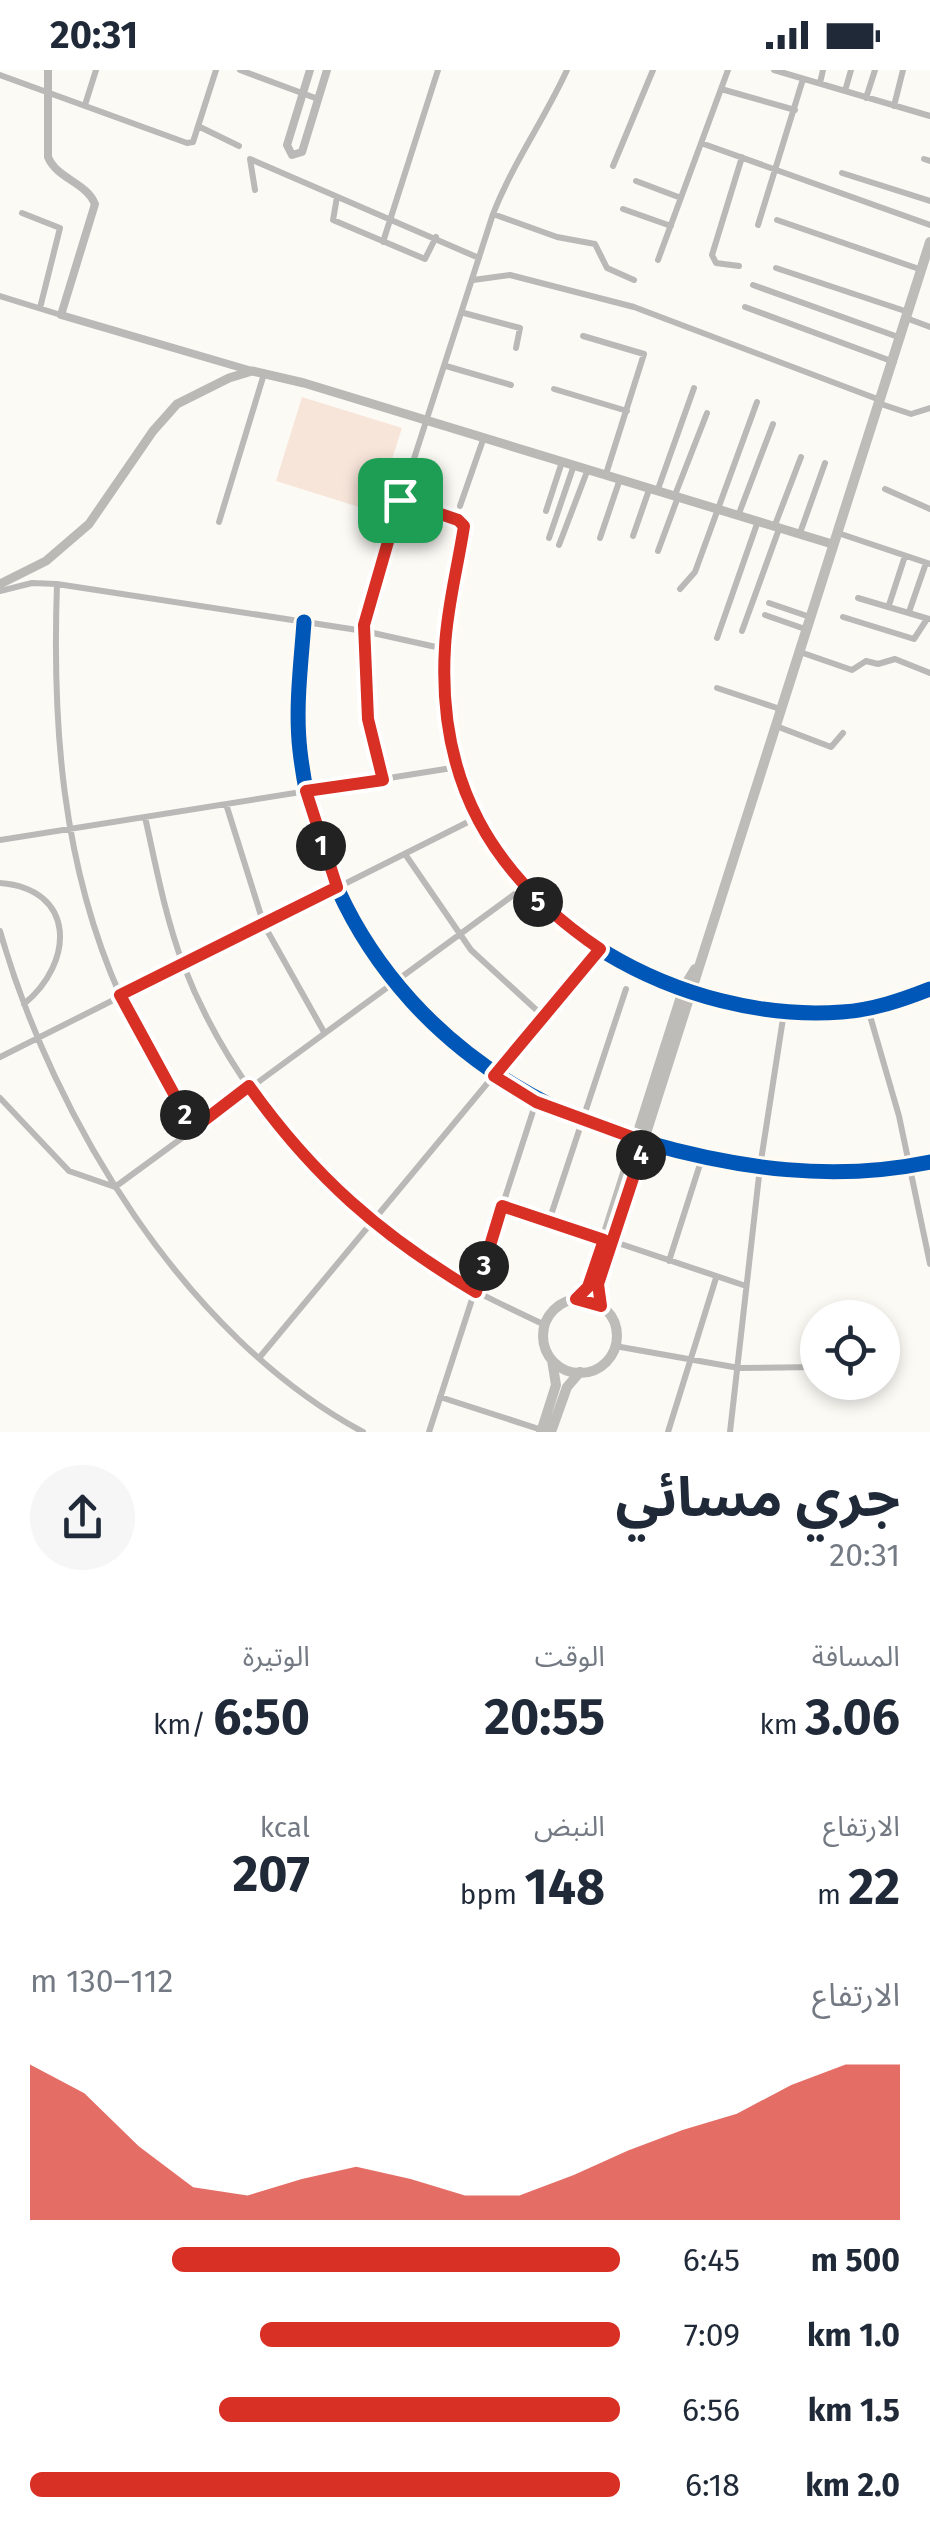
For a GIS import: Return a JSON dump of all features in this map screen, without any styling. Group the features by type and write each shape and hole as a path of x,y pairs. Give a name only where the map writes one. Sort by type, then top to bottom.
{"main road":[{"path":"545,1431 556,1385 552,1359 544,1343 545,1324 558,1306 576,1299 588,1287 608,1240 930,242"},
{"path":"0,588 46,561 89,524 153,431 177,404 228,378 252,372 425,419 800,534 834,538"},
{"path":"552,1359 567,1370 580,1372 600,1366 615,1346 614,1321 601,1306 598,1284 608,1240"},
{"path":"576,1299 601,1306"},
{"path":"545,1431 567,1387 580,1372"}],"street":[{"path":"48,70 52,166 85,190 95,204 61,314"},
{"path":"84,105 96,70"},
{"path":"0,75 187,143 194,142 216,70"},
{"path":"240,70 318,99"},
{"path":"310,70 287,146 292,155 302,152 327,70"},
{"path":"383,242 438,70"},
{"path":"383,780 368,719 364,631 369,598 494,214 516,161 550,106 566,70"},
{"path":"612,166 653,70"},
{"path":"658,260 728,70"},
{"path":"774,70 930,116"},
{"path":"820,83 824,70"},
{"path":"845,91 851,70"},
{"path":"866,98 875,70"},
{"path":"894,106 903,70"},
{"path":"758,225 803,79"},
{"path":"722,89 794,110"},
{"path":"198,126 239,146"},
{"path":"701,143 930,226"},
{"path":"739,266 716,263 712,255 742,157"},
{"path":"255,190 250,159 479,258"},
{"path":"842,172 930,201"},
{"path":"636,181 681,198"},
{"path":"338,197 333,220 383,242 425,259 436,237"},
{"path":"623,209 671,226"},
{"path":"22,213 60,228 40,308"},
{"path":"494,214 557,237 595,244 607,268 634,280"},
{"path":"777,220 922,270"},
{"path":"776,268 930,327"},
{"path":"473,280 510,275 634,306 730,339 911,414 930,408"},
{"path":"753,284 901,338"},
{"path":"0,296 252,372"},
{"path":"745,306 894,362"},
{"path":"464,313 520,328 516,348"},
{"path":"582,336 644,354 606,474"},
{"path":"446,366 511,386"},
{"path":"219,522 264,374"},
{"path":"633,536 694,388"},
{"path":"554,389 627,411"},
{"path":"680,589 695,572 757,402"},
{"path":"658,551 707,413"},
{"path":"738,516 773,424"},
{"path":"460,506 484,437"},
{"path":"742,630 802,457"},
{"path":"546,511 562,462"},
{"path":"800,534 825,463"},
{"path":"550,538 574,466"},
{"path":"559,545 588,469"},
{"path":"600,538 620,478"},
{"path":"885,489 930,509"},
{"path":"400,500 463,524 445,649 458,767 476,818 522,888 600,949 689,988 784,1012 868,1009 930,989"},
{"path":"717,638 758,521"},
{"path":"834,538 928,564 909,612"},
{"path":"889,605 905,556"},
{"path":"0,588 32,582 58,584 364,631 445,649"},
{"path":"58,584 55,682 68,831 120,995 193,1129"},
{"path":"843,617 916,640 929,619 858,598"},
{"path":"769,602 810,617"},
{"path":"766,615 806,629"},
{"path":"304,622 298,712 306,791 337,887 394,981 444,1035 494,1076 536,1102 641,1141 702,1158 846,1173 930,1162"},
{"path":"798,651 852,670 866,661 878,664 895,659 930,673"},
{"path":"718,688 780,708"},
{"path":"775,726 830,747 844,732"},
{"path":"0,840 458,767"},
{"path":"226,804 264,925 324,1032"},
{"path":"145,817 184,967 249,1086 298,1150 369,1222 476,1292 545,1324"},
{"path":"0,1057 476,818"},
{"path":"405,854 458,934 499,980 543,1016"},
{"path":"0,884 23,888 44,902 60,934 56,968 44,987 24,1004"},
{"path":"115,1187 522,888"},
{"path":"0,930 37,1036 115,1187 194,1289 259,1358 363,1432"},
{"path":"259,1358 600,949"},
{"path":"549,1221 626,989"},
{"path":"868,1009 899,1116 930,1264"},
{"path":"730,1432 760,1167 784,1012"},
{"path":"0,1098 62,1164 86,1180 115,1187"},
{"path":"429,1432 536,1102"},
{"path":"670,1262 702,1158"},
{"path":"502,1206 746,1286"},
{"path":"668,1432 716,1278"},
{"path":"615,1346 739,1368 800,1367"},
{"path":"440,1397 545,1431"}],"shaded area":[{"path":"302,397 402,428 375,512 276,481"}],"cycle path":[{"path":"400,501 463,524 444,668 457,765 478,822 512,872 555,916 606,953 662,981 722,1001 782,1011 842,1012 887,1004 930,989"},
{"path":"304,622 298,703 300,751 314,822 337,888 370,947 411,1001 460,1047 515,1086 577,1118 680,1151 751,1165 822,1172 930,1162"}],"route":[{"path":"400,500 462,521 464,526 444,663 453,743 476,818 522,888 600,949 494,1076 536,1102 645,1142 598,1284 601,1306 576,1299 588,1287 604,1240 502,1206 476,1292 369,1222 298,1150 249,1086 193,1129 120,995 184,967 337,887 306,791 383,780 376,766 368,719 364,625 400,500"}]}
